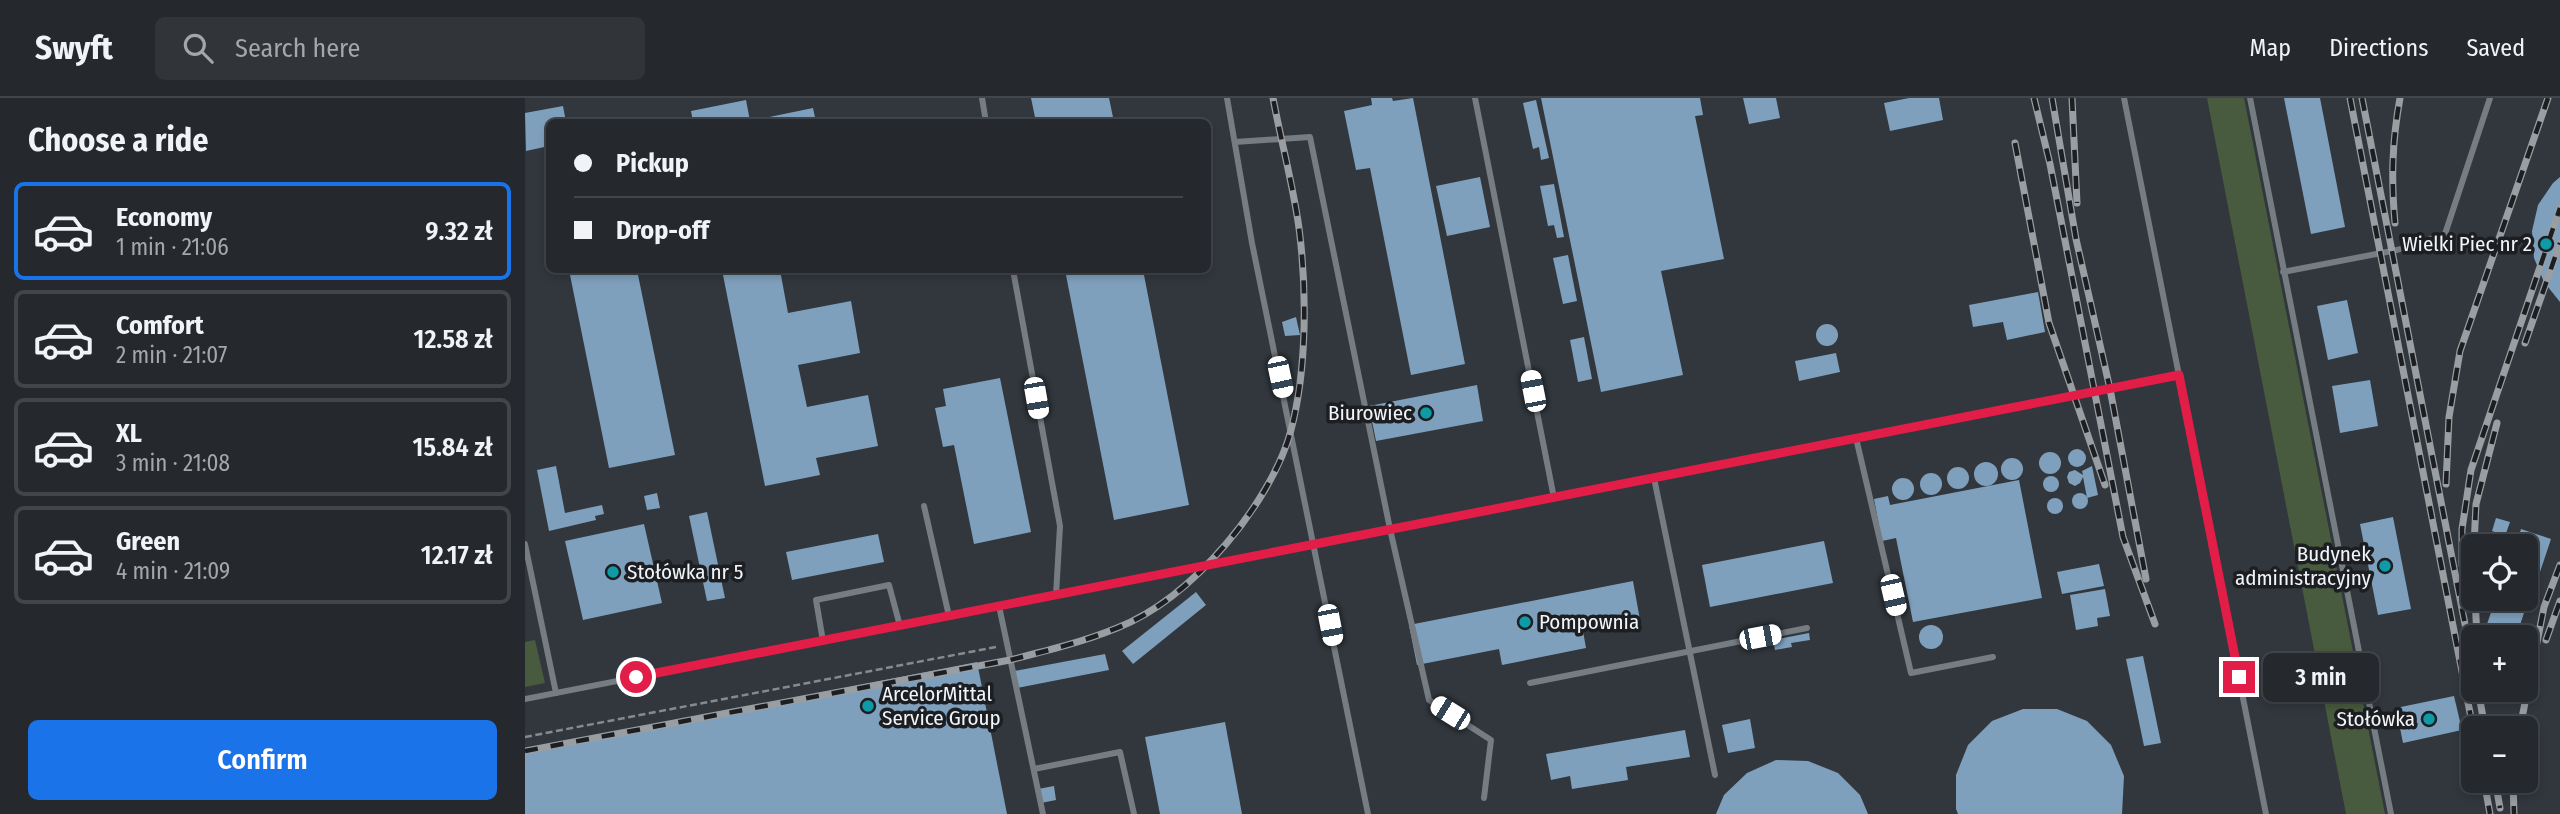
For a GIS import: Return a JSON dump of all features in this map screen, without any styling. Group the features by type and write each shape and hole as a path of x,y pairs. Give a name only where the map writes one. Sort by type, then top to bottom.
{"lane":[{"path":"982,98 986,119"},
{"path":"1227,98 1252,243 1368,814"},
{"path":"1475,98 1554,498"},
{"path":"2125,98 2266,814"},
{"path":"2249,98 2391,814"},
{"path":"2283,272 2397,250 2445,234 2490,98"},
{"path":"1235,142 1310,137 1390,529 1429,700 1491,740 1484,797"},
{"path":"1014,273 1060,526 1056,595"},
{"path":"525,699 2179,375"},
{"path":"1856,438 1911,673 1993,657"},
{"path":"1654,478 1715,775"},
{"path":"924,506 949,616"},
{"path":"525,544 556,693"},
{"path":"823,640 816,600 889,585 900,626"},
{"path":"999,606 1044,814"},
{"path":"1530,683 1807,628"},
{"path":"1034,769 1119,752 1134,814"}],"path":[{"path":"525,737 1007,645"}],"green space":[{"path":"2207,98 2244,98 2385,814 2346,814"},
{"path":"535,640 545,683 525,687 525,642"}],"building":[{"path":"1031,98 1109,98 1113,119 1035,119"},
{"path":"1371,98 1392,98 1393,101 1413,98 1465,364 1411,375 1370,168 1356,170 1344,111 1372,105"},
{"path":"1541,98 1700,98 1703,115 1695,116 1724,259 1661,271 1683,375 1601,392"},
{"path":"1743,98 1776,98 1780,118 1749,124"},
{"path":"1909,98 1939,98 1943,120 1890,131 1884,103"},
{"path":"2284,98 2320,98 2345,227 2311,234"},
{"path":"746,100 750,119 692,119 691,111"},
{"path":"1536,100 1549,158 1541,160 1539,147 1533,149 1523,103"},
{"path":"563,106 565,119 546,119 546,147 526,151 525,113"},
{"path":"813,108 815,119 760,119"},
{"path":"1480,177 1490,227 1447,236 1436,186"},
{"name":"Wielki Piec nr 2","path":"2560,177 2560,302 2544,282 2534,258 2532,231 2538,205"},
{"path":"1554,184 1564,237 1557,238 1554,225 1548,226 1540,186"},
{"path":"1568,255 1577,301 1563,304 1553,258"},
{"path":"570,273 638,273 675,455 609,468"},
{"path":"723,273 781,273 788,313 851,301 860,353 798,365 807,407 868,395 878,446 816,458 820,475 765,486"},
{"path":"1066,273 1144,273 1189,505 1114,520"},
{"path":"2038,292 2045,332 2007,340 2003,322 1973,327 1969,305"},
{"path":"2347,300 2358,353 2328,360 2317,306"},
{"path":"1296,317 1300,335 1285,336 1282,322"},
{"path":"1827,324 1835,327 1838,335 1835,343 1827,346 1819,343 1816,335 1819,327"},
{"path":"1584,337 1592,379 1578,382 1570,340"},
{"path":"1836,353 1840,372 1799,381 1795,361"},
{"path":"1000,378 1031,532 974,544 954,445 943,447 935,408 946,406 943,389"},
{"path":"2370,380 2378,426 2340,433 2332,386"},
{"name":"Biurowiec","path":"1477,385 1483,421 1376,441 1369,406"},
{"path":"2077,449 2083,452 2086,458 2083,464 2077,467 2071,464 2068,458 2071,452"},
{"path":"2050,452 2058,455 2061,463 2058,471 2050,474 2042,471 2039,463 2042,455"},
{"path":"2012,458 2020,461 2023,469 2020,477 2012,480 2004,477 2001,469 2004,461"},
{"path":"1986,462 1994,466 1998,474 1994,482 1986,486 1978,482 1974,474 1978,466"},
{"path":"556,466 565,513 602,505 604,514 595,516 596,520 549,531 537,470"},
{"path":"2092,466 2098,495 2087,498 2083,477 2075,486 2069,483 2067,477 2069,472 2075,470 2083,475 2082,471"},
{"path":"1954,467 1962,467 1969,474 1969,482 1962,489 1954,489 1947,482 1947,474"},
{"path":"1931,473 1939,476 1942,484 1939,492 1931,495 1923,492 1920,484 1923,476"},
{"path":"2051,476 2059,484 2051,492 2043,484"},
{"path":"1903,478 1911,481 1914,489 1911,497 1903,500 1895,497 1892,489 1895,481"},
{"path":"2019,480 2042,598 1913,622 1896,538 1882,541 1874,499 1888,496 1890,505"},
{"path":"657,493 660,508 647,510 644,496"},
{"path":"2080,493 2088,501 2080,509 2072,501"},
{"path":"2055,498 2061,500 2061,512 2055,514 2049,512 2047,506 2049,500"},
{"path":"707,512 725,598 707,601 689,516"},
{"name":"Budynek administracyjny","path":"2393,517 2411,609 2378,615 2360,524"},
{"path":"2496,518 2510,522 2506,534 2492,531"},
{"name":"Stołówka nr 5","path":"644,524 662,603 583,620 565,541"},
{"path":"2521,529 2536,534 2520,534"},
{"path":"878,534 884,562 792,580 786,552"},
{"path":"2538,535 2551,539 2538,571"},
{"path":"1824,541 1833,583 1710,607 1702,565"},
{"path":"2099,564 2104,586 2062,594 2057,572"},
{"name":"Pompownia","path":"1633,581 1640,620 1583,631 1586,648 1502,665 1499,649 1417,665 1409,625"},
{"path":"2105,589 2110,616 2097,618 2098,626 2076,630 2070,595"},
{"path":"1196,592 1206,605 1133,664 1122,651"},
{"path":"2492,611 2525,611 2520,625 2487,624"},
{"path":"1931,625 1942,632 1943,637 1936,648 1931,649 1920,642 1919,637 1926,626"},
{"path":"1809,633 1810,640 1791,643 1792,647 1775,650 1773,640"},
{"path":"1105,654 1109,670 1017,688 1014,671"},
{"path":"2143,656 2161,743 2144,746 2126,659"},
{"name":"ArcelorMittal Service Group","path":"977,662 1007,814 525,814 525,751"},
{"name":"Stołówka","path":"2454,696 2461,730 2403,743 2396,708"},
{"path":"2023,709 2057,709 2087,721 2111,745 2124,776 2122,814 1958,814 1956,775 1968,745 1992,721"},
{"path":"1750,719 1755,748 1728,753 1722,725"},
{"path":"1225,722 1242,814 1160,814 1145,737"},
{"path":"1685,730 1690,757 1626,767 1628,780 1572,789 1570,776 1551,780 1546,754"},
{"path":"1776,760 1808,761 1838,773 1860,795 1868,814 1716,814 1724,795 1747,773"},
{"path":"1054,786 1056,800 1041,803 1038,789"}],"railway":[{"path":"525,751 1010,660 1091,638 1133,621 1190,581 1236,532 1265,490 1286,445 1296,407 1303,356 1302,252 1294,196 1273,98"},
{"path":"2034,98 2050,164 2123,537 2155,624"},
{"path":"2052,98 2076,239 2110,389 2146,579"},
{"path":"2072,98 2077,203"},
{"path":"2350,98 2471,716"},
{"path":"2362,98 2465,625"},
{"path":"2395,223 2393,160 2400,98"},
{"path":"2446,484 2449,417 2460,351 2548,98"},
{"path":"2015,143 2049,323 2105,485"},
{"path":"2462,534 2471,470 2560,208"},
{"path":"2525,343 2560,243"},
{"path":"2475,534 2476,504 2497,423"},
{"path":"2522,716 2544,607 2560,565"},
{"path":"2546,640 2560,601"},
{"path":"2476,611 2476,625"},
{"path":"2480,702 2483,716"},
{"path":"2486,793 2490,814"},
{"path":"2497,793 2500,808"},
{"path":"2513,793 2514,814"}],"place":[{"name":"Wielki Piec nr 2","path":"2546,244"},
{"name":"Biurowiec","path":"1426,413"},
{"name":"Budynek administracyjny","path":"2385,566"},
{"name":"Stołówka nr 5","path":"613,572"},
{"name":"Pompownia","path":"1525,622"},
{"name":"ArcelorMittal Service Group","path":"868,706"},
{"name":"Stołówka","path":"2429,719"}],"route":[{"path":"636,677 2179,375 2239,677"}]}
